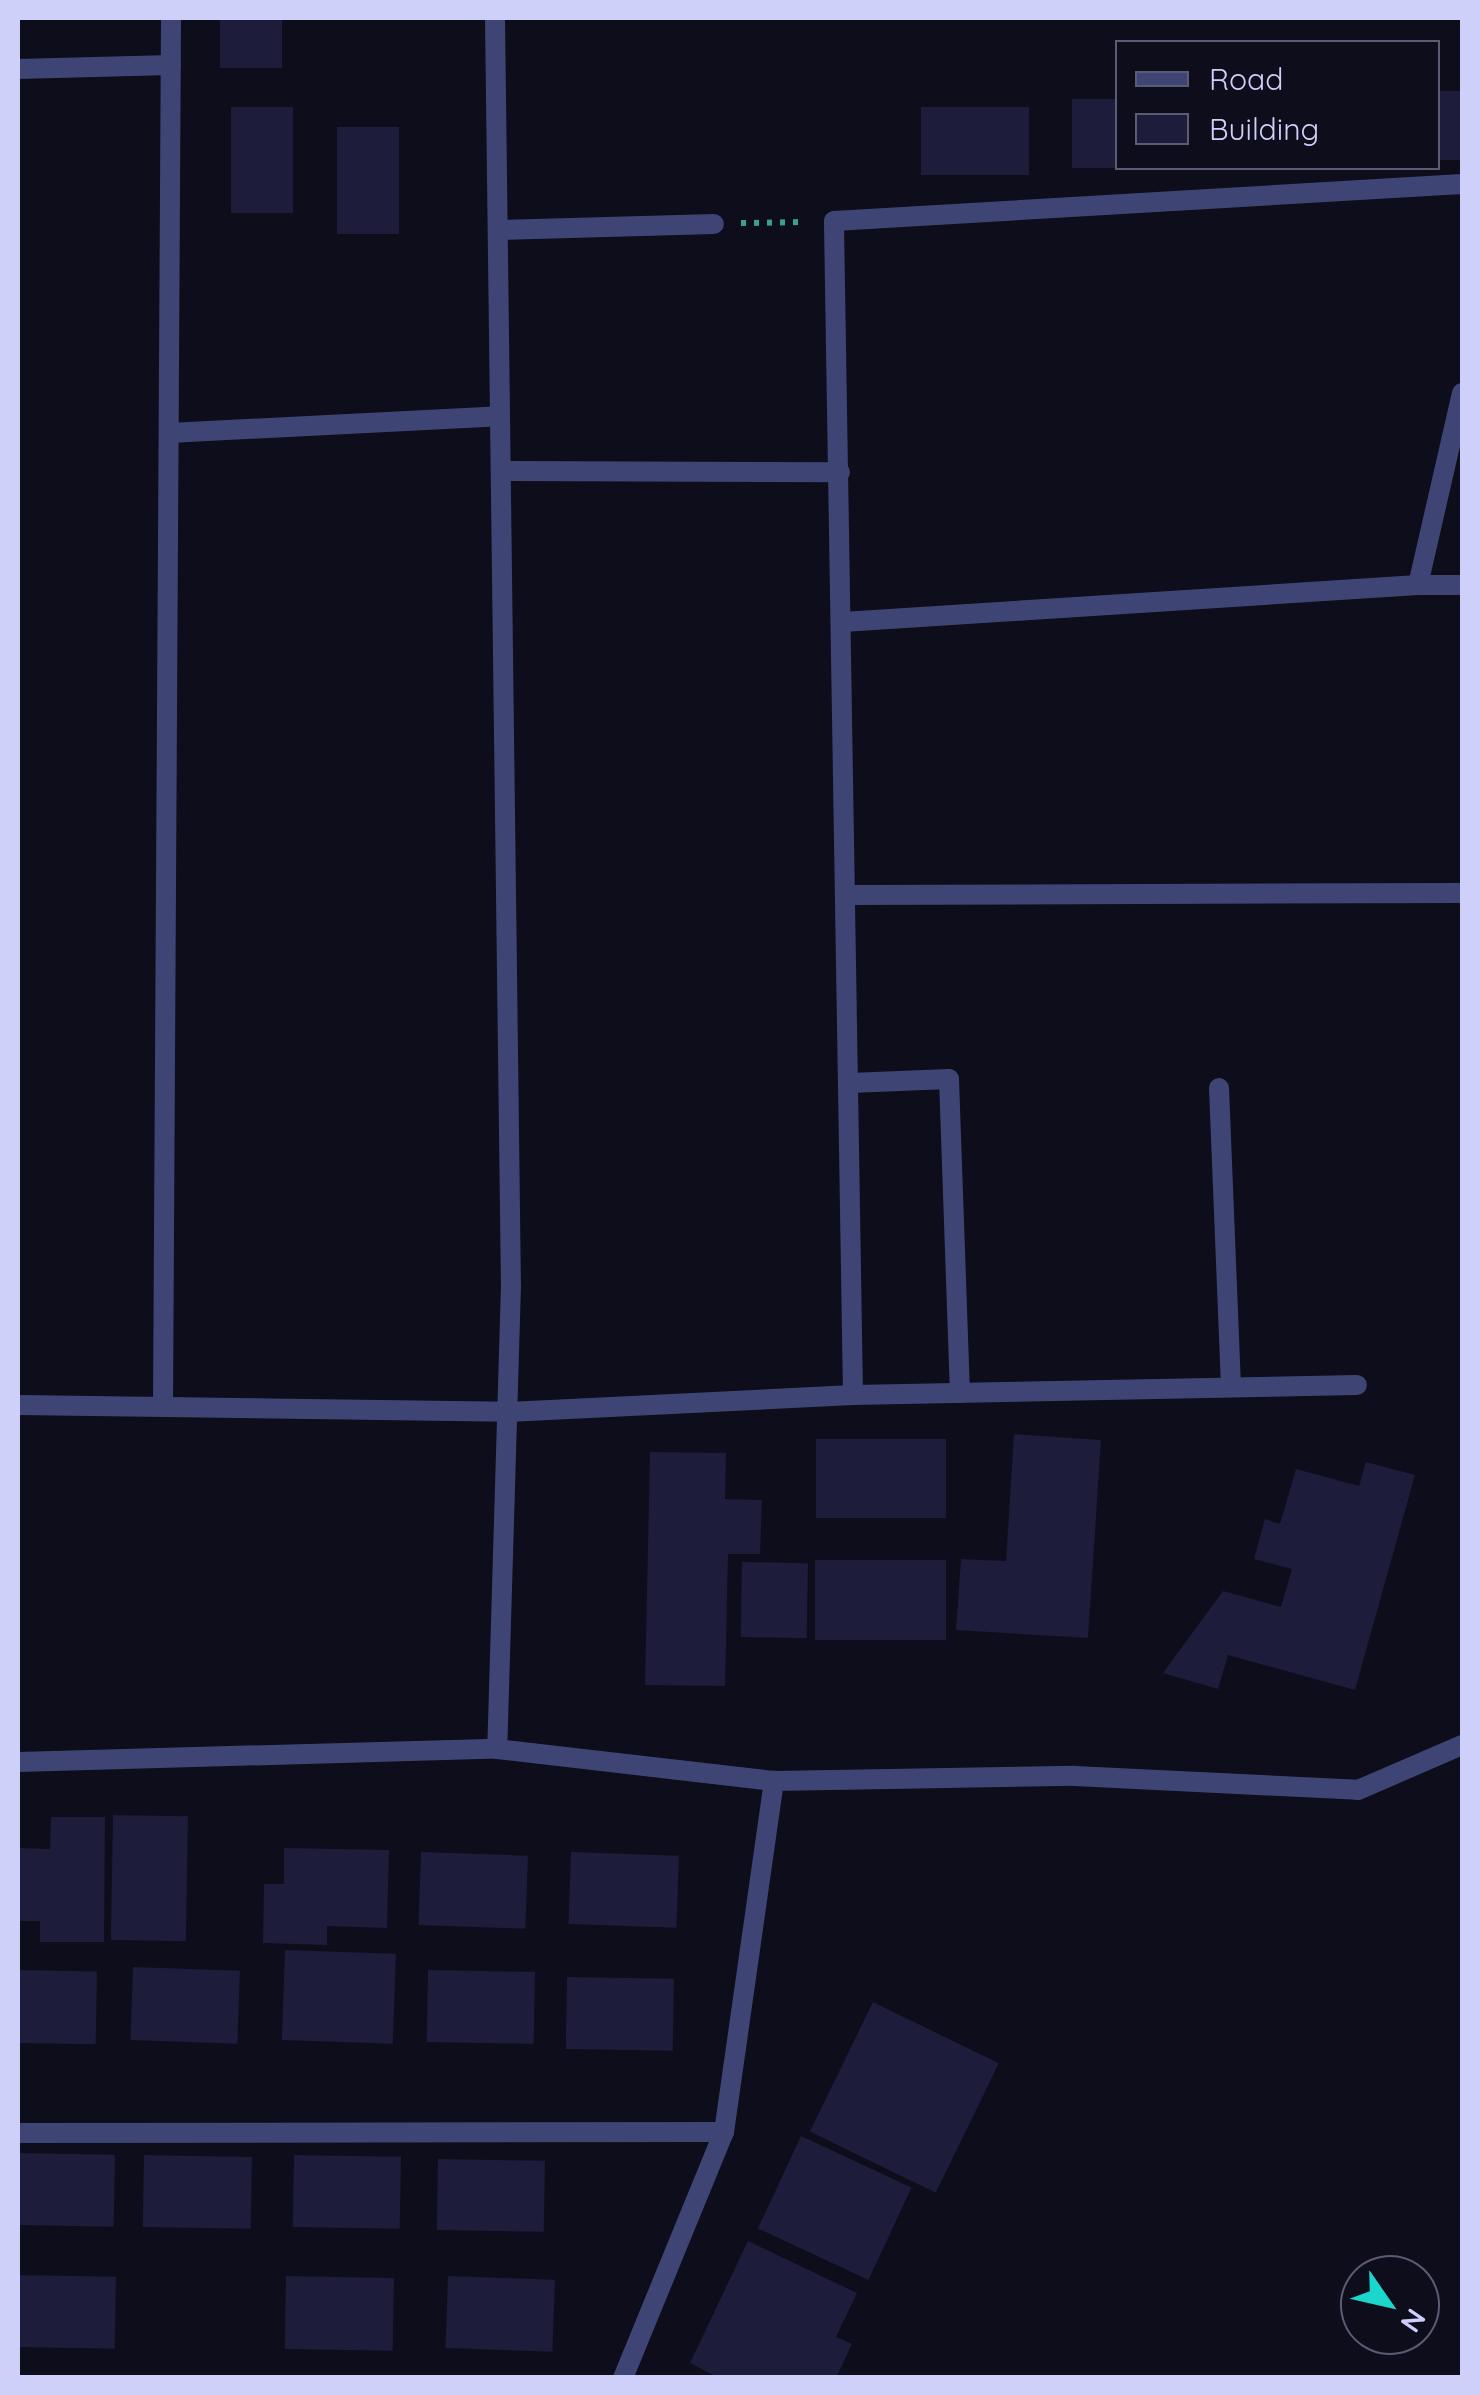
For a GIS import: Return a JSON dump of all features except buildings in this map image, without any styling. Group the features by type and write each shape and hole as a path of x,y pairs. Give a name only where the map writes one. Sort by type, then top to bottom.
{"street":[{"path":"163,1407 171,18"},
{"path":"495,18 507,1412 497,1749"},
{"path":"18,69 171,65"},
{"path":"853,1395 848,894 834,221 1462,184"},
{"path":"498,230 714,224"},
{"path":"1418,585 1462,393"},
{"path":"168,434 500,416"},
{"path":"500,471 840,472"},
{"path":"843,622 1462,585"},
{"path":"848,894 1462,893"},
{"path":"850,1084 949,1079 960,1393"},
{"path":"1218,1088 1231,1388"},
{"path":"18,1404 507,1412 853,1395 1357,1384"},
{"path":"18,1762 497,1749 774,1781 1075,1776 1358,1790 1462,1746"},
{"path":"623,2378 724,2132 774,1781"},
{"path":"18,2133 724,2132"}],"path":[{"path":"714,224 834,221"}]}
